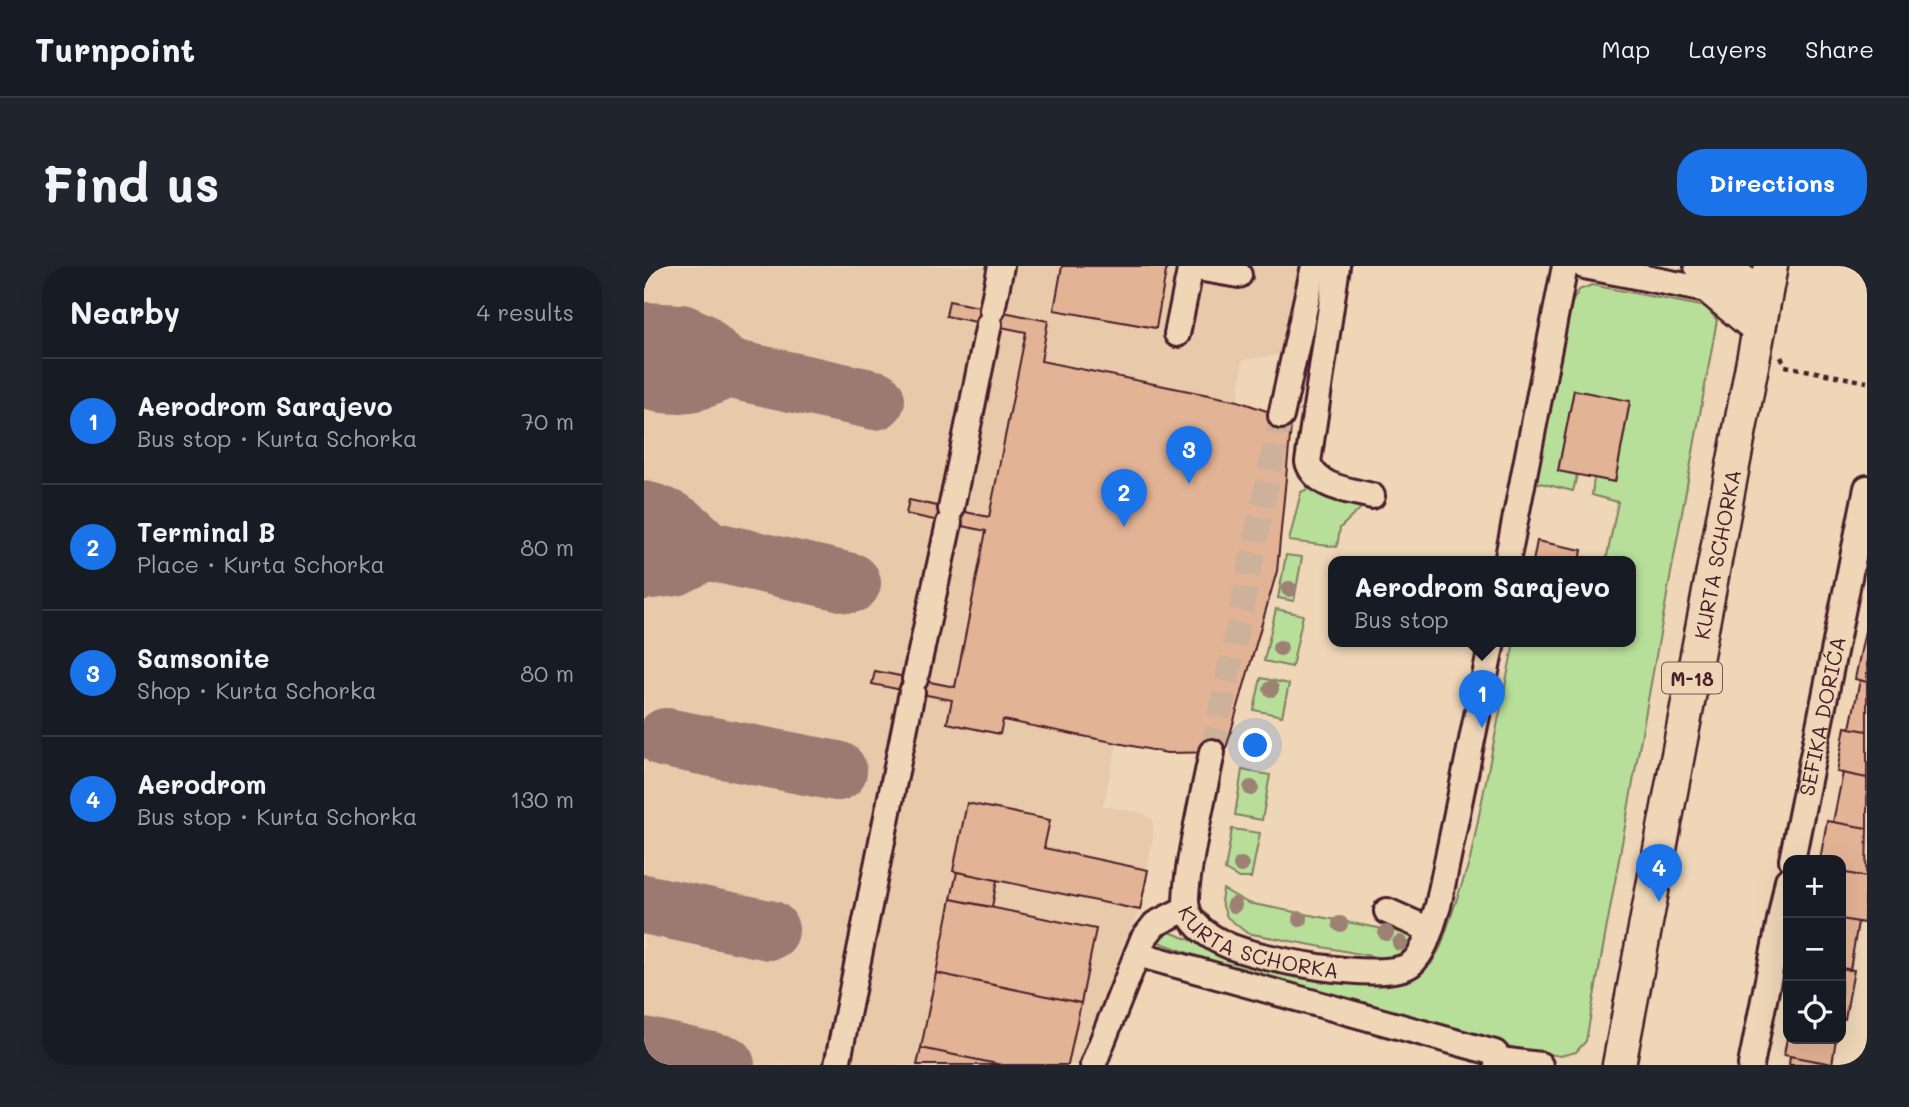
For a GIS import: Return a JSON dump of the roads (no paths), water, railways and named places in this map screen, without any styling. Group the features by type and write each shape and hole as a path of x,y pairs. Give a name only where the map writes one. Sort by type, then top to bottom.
{"main road":[{"path":"1713,273 1757,340"},
{"name":"KURTA SCHORKA","path":"1619,1065 1768,279"}],"street":[{"path":"836,1065 1001,266"},
{"path":"1177,334 1191,266 1240,275"},
{"path":"1281,416 1314,266"},
{"path":"1337,266 1308,461 1314,475 1323,482 1372,496"},
{"path":"1508,556 1565,266"},
{"path":"1584,266 1713,273 1768,279"},
{"name":"ŠEFIKA DORIĆA","path":"1793,855 1867,488"},
{"name":"KURTA SCHORKA","path":"1212,752 1187,882 1187,908 1197,925 1227,945 1315,966 1367,973 1396,971 1413,963 1430,930 1441,893 1491,647"},
{"path":"1751,1065 1783,905"},
{"path":"1093,1065 1143,939 1155,924 1187,908"},
{"path":"1387,911 1430,930"},
{"path":"1138,954 1495,1053 1498,1062 1540,1065"}],"tunnel":[{"path":"1212,752 1281,416"}],"place":[{"name":"Samsonite","path":"1189,484"},
{"name":"Terminal B","path":"1124,527"},
{"name":"Aerodrom Sarajevo","path":"1482,728"},
{"name":"Aerodrom","path":"1659,902"}]}
